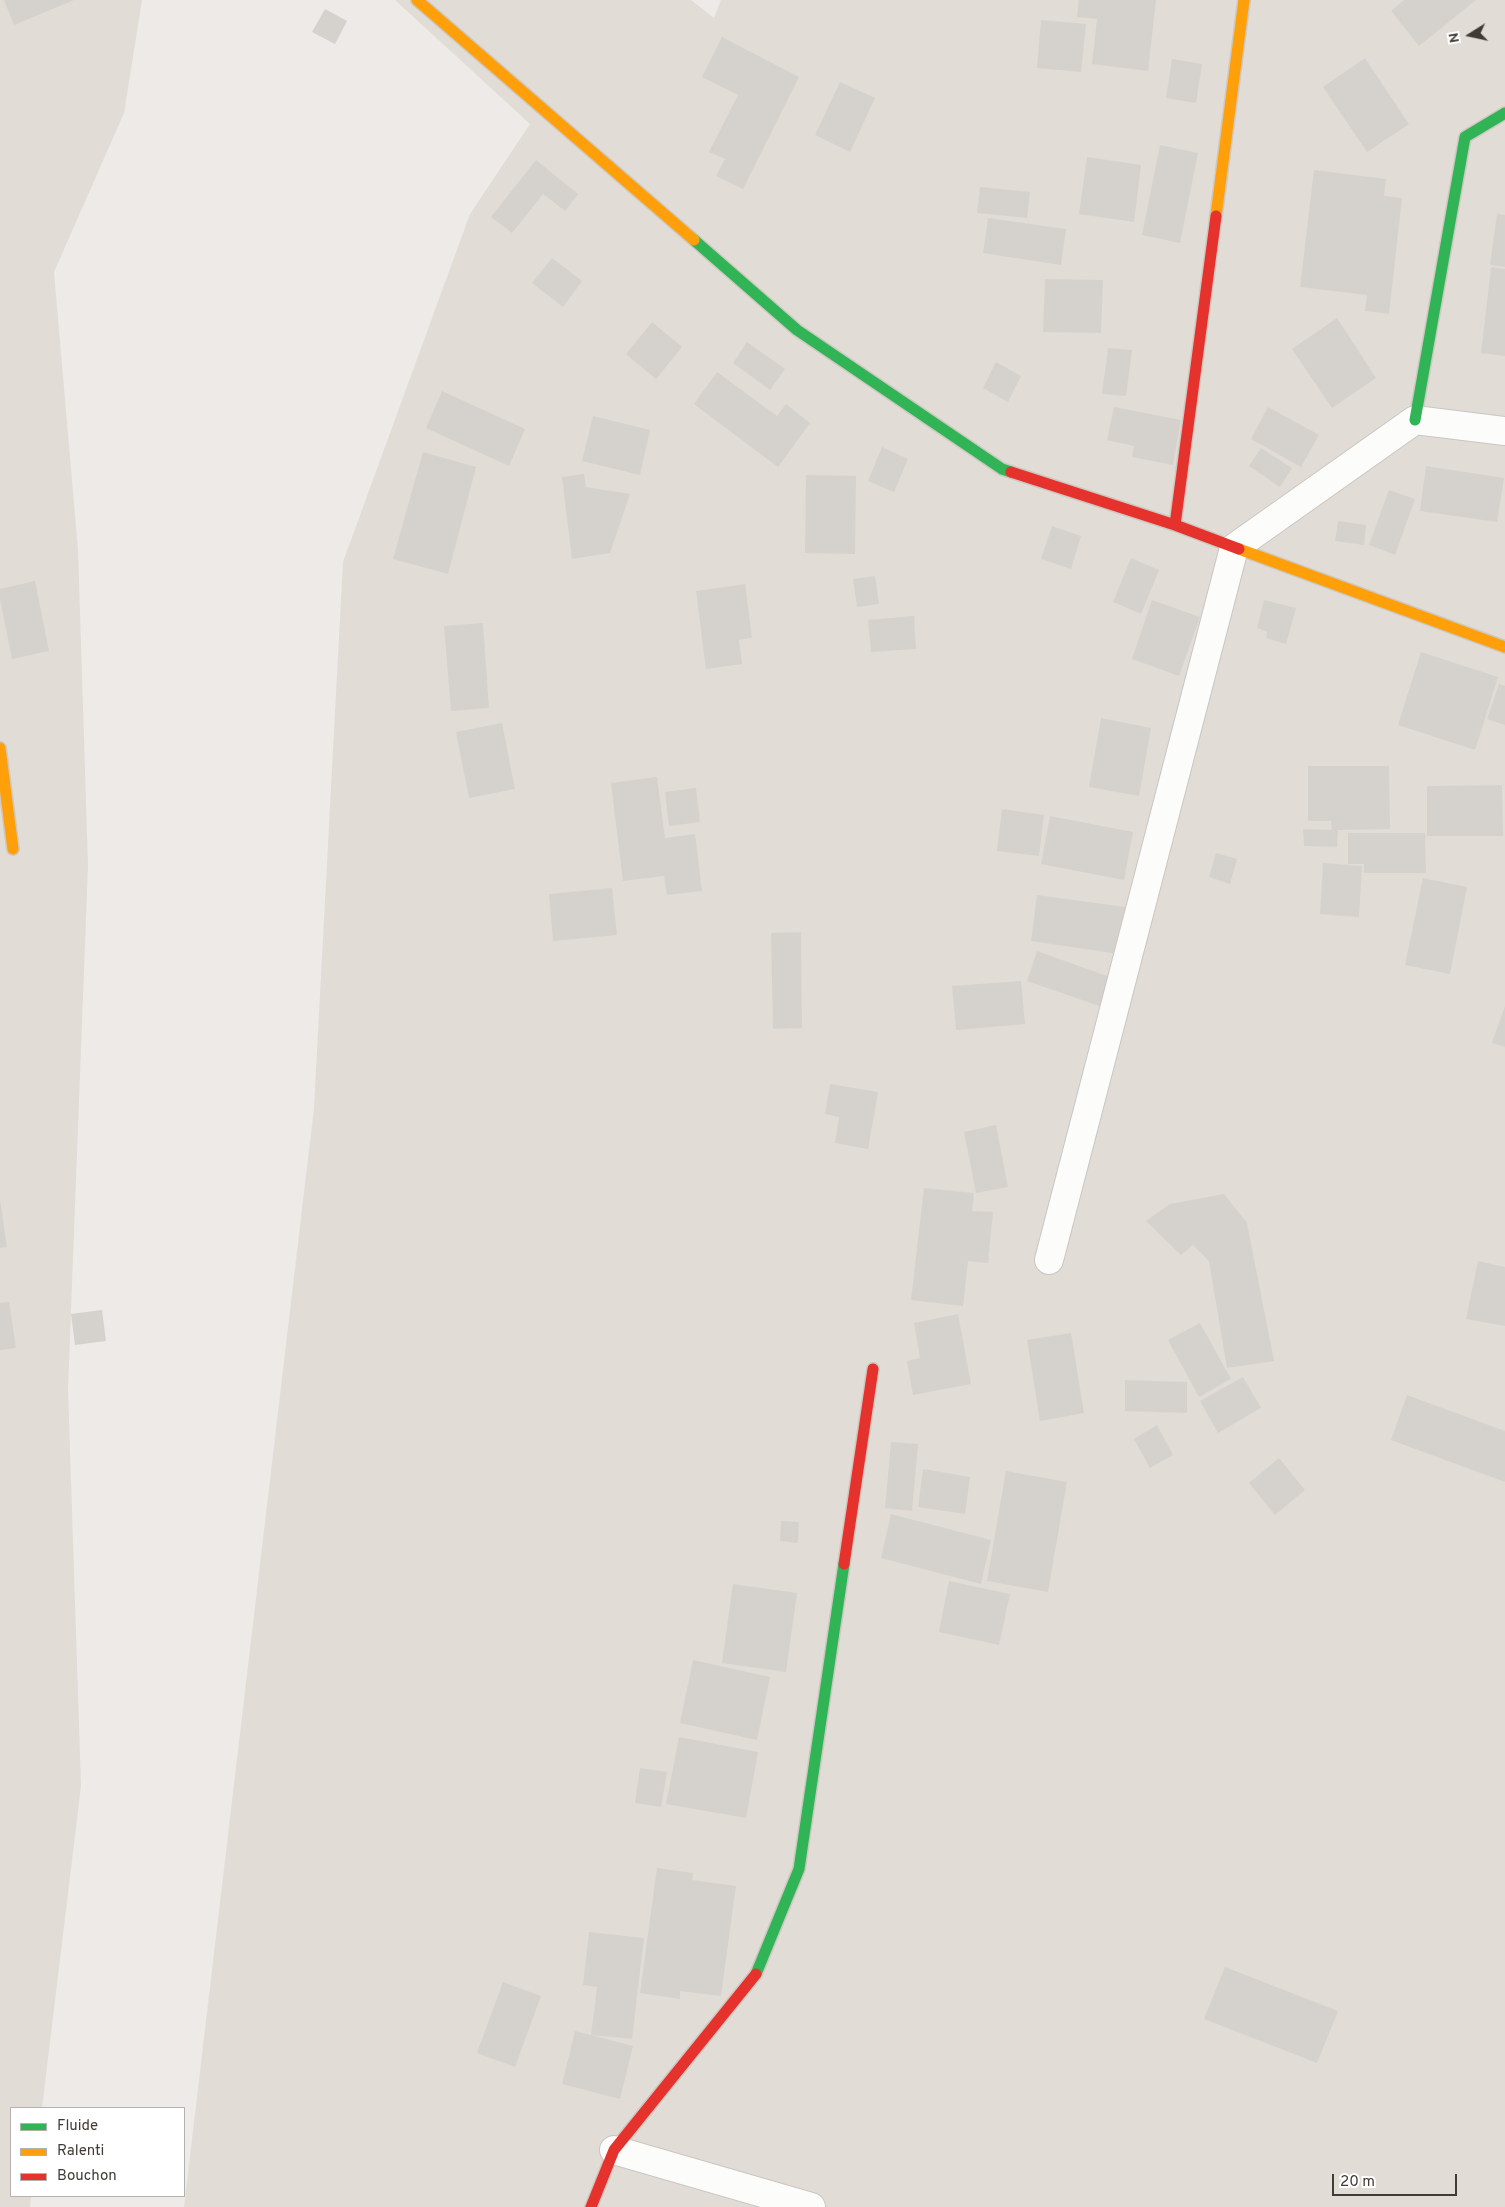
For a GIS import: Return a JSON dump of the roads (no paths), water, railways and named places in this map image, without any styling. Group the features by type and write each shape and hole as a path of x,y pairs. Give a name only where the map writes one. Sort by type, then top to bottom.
{"street":[{"path":"417,0 805,336 1002,469 1175,525 1234,548 1304,571 1505,647"},
{"path":"1175,525 1244,0"},
{"path":"1414,420 1465,137 1505,113"},
{"path":"1049,1260 1234,548 1414,420 1505,431"},
{"path":"0,748 13,849"},
{"path":"591,2207 614,2150 711,2027 758,1971 799,1869 873,1368"},
{"path":"614,2150 811,2207"}]}
